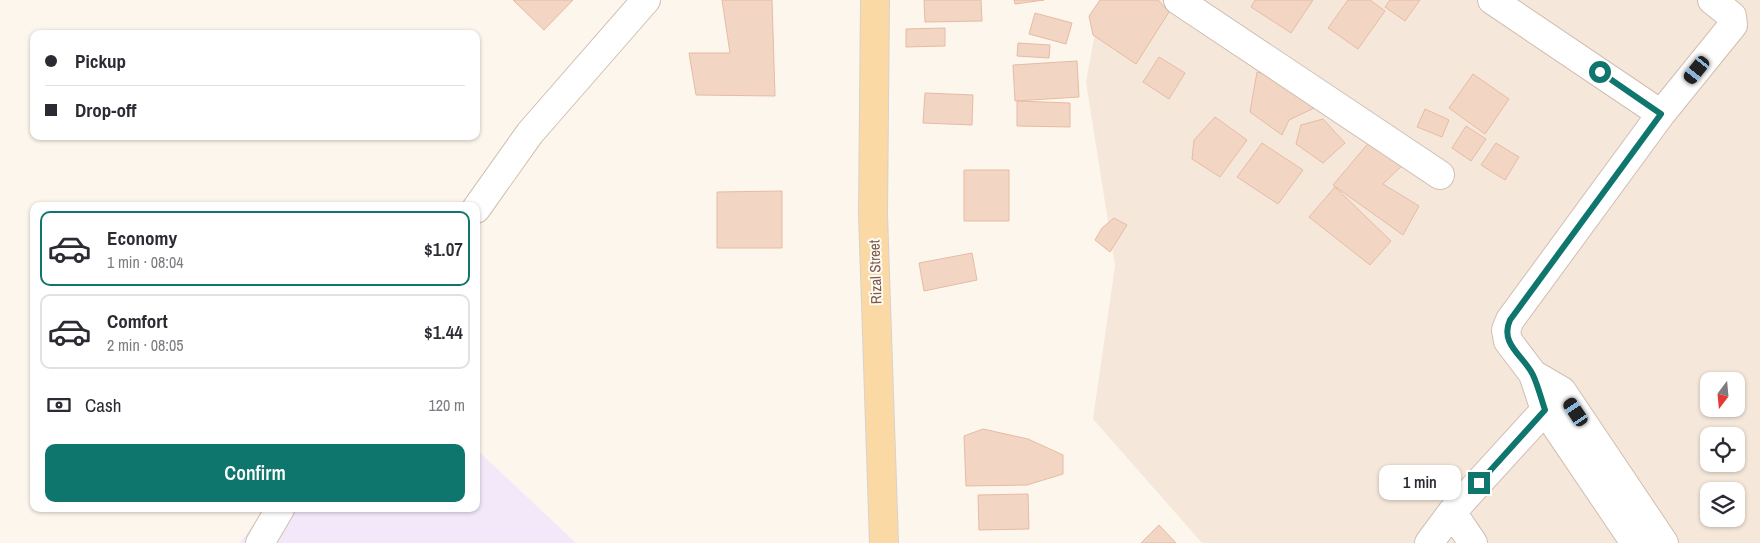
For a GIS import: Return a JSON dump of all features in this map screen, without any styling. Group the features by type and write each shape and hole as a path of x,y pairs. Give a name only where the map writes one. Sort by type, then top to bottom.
{"main road":[{"name":"Rizal Street","path":"875,0 873,214 884,543"}],"street":[{"path":"480,203 530,133 646,0"},
{"path":"1178,0 1440,176"},
{"path":"1492,0 1661,114"},
{"path":"1429,543 1452,512 1555,403 1562,391 1533,374 1508,341 1506,330 1510,320 1661,114 1733,25 1732,16 1712,0"},
{"path":"1555,403 1635,543"},
{"path":"1555,403 1664,543"},
{"path":"260,543 278,512"},
{"path":"1452,512 1473,543"}],"shaded area":[{"path":"1101,0 1760,0 1760,543 1202,543 1093,419 1115,266 1086,82"},
{"path":"480,453 576,543 240,543 262,512 480,512"}],"building":[{"path":"513,0 573,0 544,30"},
{"path":"722,0 772,0 775,96 696,95 689,53 730,53"},
{"path":"924,0 981,0 982,21 925,22"},
{"path":"1014,0 1044,0 1015,4"},
{"path":"1100,0 1158,0 1169,12 1136,64 1093,35 1089,16"},
{"path":"1255,0 1313,0 1291,33 1251,7"},
{"path":"1348,0 1370,0 1385,11 1358,49 1328,28"},
{"path":"1390,0 1420,0 1405,21 1385,7"},
{"path":"1035,13 1072,23 1066,44 1029,34"},
{"path":"945,28 945,46 906,47 906,29"},
{"path":"1018,43 1050,45 1049,58 1017,56"},
{"path":"1159,57 1185,73 1169,99 1143,82"},
{"path":"1077,61 1079,97 1015,101 1013,65"},
{"path":"1257,72 1275,77 1314,108 1289,120 1282,135 1250,112"},
{"path":"1473,74 1509,99 1485,134 1449,108"},
{"path":"925,93 973,95 972,125 923,123"},
{"path":"1017,101 1070,103 1070,127 1017,126"},
{"path":"1425,109 1449,120 1442,137 1417,127"},
{"path":"1215,117 1247,140 1220,177 1192,159 1194,140"},
{"path":"1323,119 1345,143 1323,163 1296,144 1301,125"},
{"path":"1466,126 1486,139 1471,161 1452,148"},
{"path":"1371,140 1408,160 1383,184 1419,206 1403,235 1333,185"},
{"path":"1262,143 1303,170 1278,204 1237,177"},
{"path":"1496,143 1519,157 1505,180 1481,165"},
{"path":"964,170 1009,170 1009,221 964,221"},
{"path":"1335,187 1391,241 1370,265 1309,217"},
{"path":"782,191 782,248 717,248 717,192"},
{"path":"1114,218 1127,225 1110,252 1095,240 1102,228"},
{"path":"972,253 977,280 924,291 919,263"},
{"path":"983,429 1028,439 1063,455 1063,474 1027,485 966,486 964,436"},
{"path":"1028,494 1029,529 979,530 978,495"},
{"path":"1159,525 1176,543 1141,543"}],"route":[{"path":"1479,483 1545,410 1533,374 1508,341 1506,330 1510,320 1661,114 1600,72"}]}
